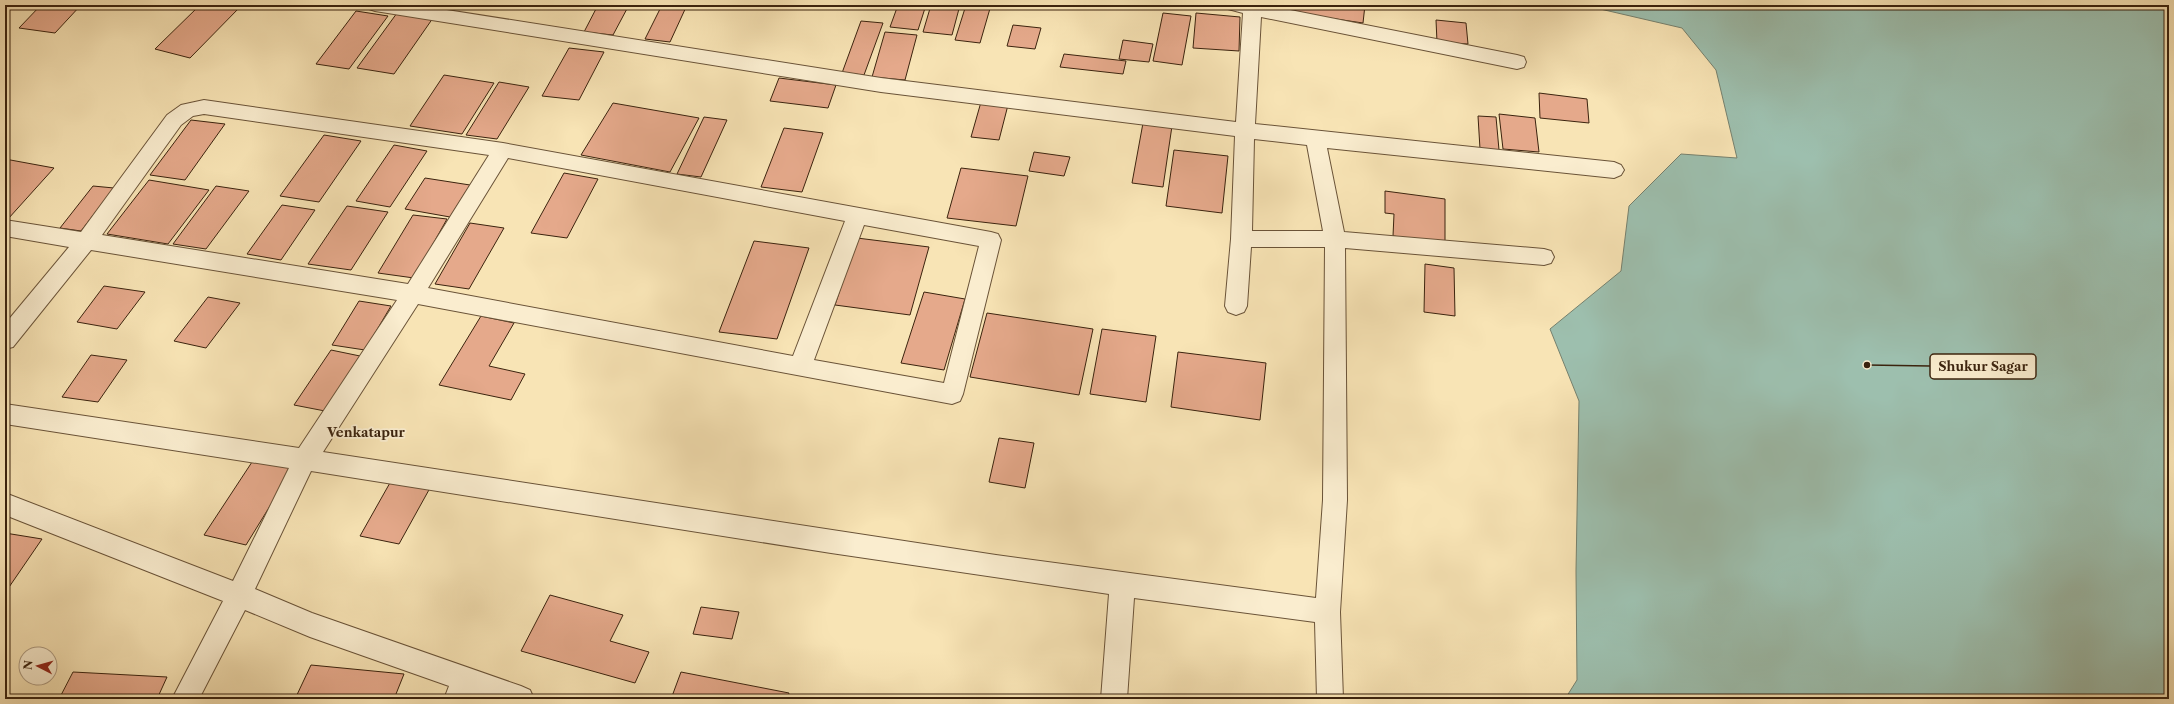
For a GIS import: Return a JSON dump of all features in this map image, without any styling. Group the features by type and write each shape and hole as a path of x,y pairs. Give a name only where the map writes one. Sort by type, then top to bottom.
{"street":[{"path":"375,5 881,85 1316,139 1614,170"},
{"path":"1234,5 1253,6 1517,62"},
{"path":"1236,306 1241,239 1245,129 1253,6"},
{"path":"5,228 86,242 413,294 952,394 991,240 503,150 204,107 188,110 174,120 86,242 5,340"},
{"path":"1316,139 1335,239 1335,500 1327,612 1330,699"},
{"path":"185,699 239,595 306,458 413,294 503,150"},
{"path":"800,367 857,216"},
{"path":"1241,239 1335,239 1544,257"},
{"path":"5,414 306,458 1122,586 1327,612"},
{"path":"5,504 239,595 461,688 521,699"},
{"path":"1114,699 1122,586"}],"shaded area":[{"path":"1583,5 2169,5 2169,699 1565,699 1577,680 1576,571 1579,401 1550,329 1621,271 1629,206 1681,154 1737,158 1716,70 1682,28"}],"building":[{"path":"41,5 81,5 55,33 19,28"},
{"path":"200,5 240,7 190,58 155,49"},
{"path":"424,5 457,5 453,12 422,8"},
{"path":"598,5 629,5 613,35 584,32"},
{"path":"662,5 687,5 670,42 645,39"},
{"path":"738,5 780,5 778,9"},
{"path":"898,5 926,5 918,30 890,27"},
{"path":"931,5 960,5 952,35 923,32"},
{"path":"966,5 991,5 980,43 955,40"},
{"path":"1297,5 1365,5 1363,23 1295,13"},
{"path":"356,11 388,16 349,69 316,64"},
{"path":"397,13 433,18 394,74 357,68"},
{"path":"1163,13 1191,16 1182,65 1153,61"},
{"path":"1196,13 1240,17 1239,51 1193,48"},
{"path":"1436,20 1466,23 1468,44 1437,42"},
{"path":"861,21 883,23 864,75 842,73"},
{"path":"1013,25 1041,28 1035,49 1007,46"},
{"path":"885,32 917,35 905,80 872,77"},
{"path":"1123,40 1153,44 1149,62 1119,59"},
{"path":"569,48 604,52 579,100 542,96"},
{"path":"1064,54 1126,61 1123,74 1060,67"},
{"path":"444,75 494,83 462,134 410,126"},
{"path":"779,78 836,85 828,108 770,101"},
{"path":"499,82 529,87 497,139 466,135"},
{"path":"1539,93 1587,99 1589,123 1540,118"},
{"path":"981,102 1008,105 999,140 971,137"},
{"path":"613,103 699,118 670,172 581,155"},
{"path":"1499,114 1535,118 1539,152 1503,149"},
{"path":"1478,116 1496,117 1499,150 1480,149"},
{"path":"704,117 727,120 701,177 677,174"},
{"path":"191,120 225,124 185,180 150,175"},
{"path":"1143,123 1172,126 1163,187 1132,183"},
{"path":"784,128 823,133 802,192 761,187"},
{"path":"324,135 361,141 319,202 280,196"},
{"path":"394,145 427,151 390,207 356,201"},
{"path":"1174,150 1228,156 1222,213 1166,206"},
{"path":"1034,152 1070,157 1064,176 1029,171"},
{"path":"5,159 54,168 8,219 5,218"},
{"path":"961,168 1028,176 1016,226 947,218"},
{"path":"564,173 598,179 567,238 531,233"},
{"path":"425,178 470,185 450,217 405,209"},
{"path":"149,180 209,190 168,244 107,234"},
{"path":"93,186 114,188 81,231 60,228"},
{"path":"216,186 249,191 206,249 173,244"},
{"path":"1385,191 1445,199 1445,243 1393,236 1394,214 1385,213"},
{"path":"282,205 315,210 281,260 247,254"},
{"path":"347,206 388,212 351,270 308,264"},
{"path":"413,215 447,219 414,278 378,273"},
{"path":"470,223 504,228 469,289 435,284"},
{"path":"857,238 929,247 910,315 835,305"},
{"path":"754,241 809,248 777,339 719,332"},
{"path":"1425,264 1454,268 1455,316 1424,312"},
{"path":"104,286 145,292 117,329 77,322"},
{"path":"924,292 965,299 944,370 901,363"},
{"path":"208,297 240,303 206,348 174,341"},
{"path":"359,301 391,306 365,350 332,345"},
{"path":"987,313 1093,329 1079,395 970,377"},
{"path":"481,316 514,323 489,366 525,374 511,400 439,385"},
{"path":"1102,329 1156,336 1146,402 1090,394"},
{"path":"331,350 360,356 325,411 294,405"},
{"path":"1178,352 1266,363 1260,420 1171,407"},
{"path":"91,355 127,360 98,402 62,397"},
{"path":"999,438 1034,443 1025,488 989,482"},
{"path":"254,459 294,467 246,545 204,535"},
{"path":"391,481 430,488 399,544 360,536"},
{"path":"5,533 42,539 5,593"},
{"path":"550,595 623,615 610,641 649,652 635,683 521,651"},
{"path":"701,607 739,612 732,639 693,634"},
{"path":"311,665 404,674 394,699 295,699"},
{"path":"73,672 167,677 157,699 59,699"},
{"path":"681,672 789,693 787,699 671,699"}],"place":[{"name":"Shukur Sagar","path":"1867,365"}],"district":[{"name":"Venkatapur","path":"366,432"}]}
